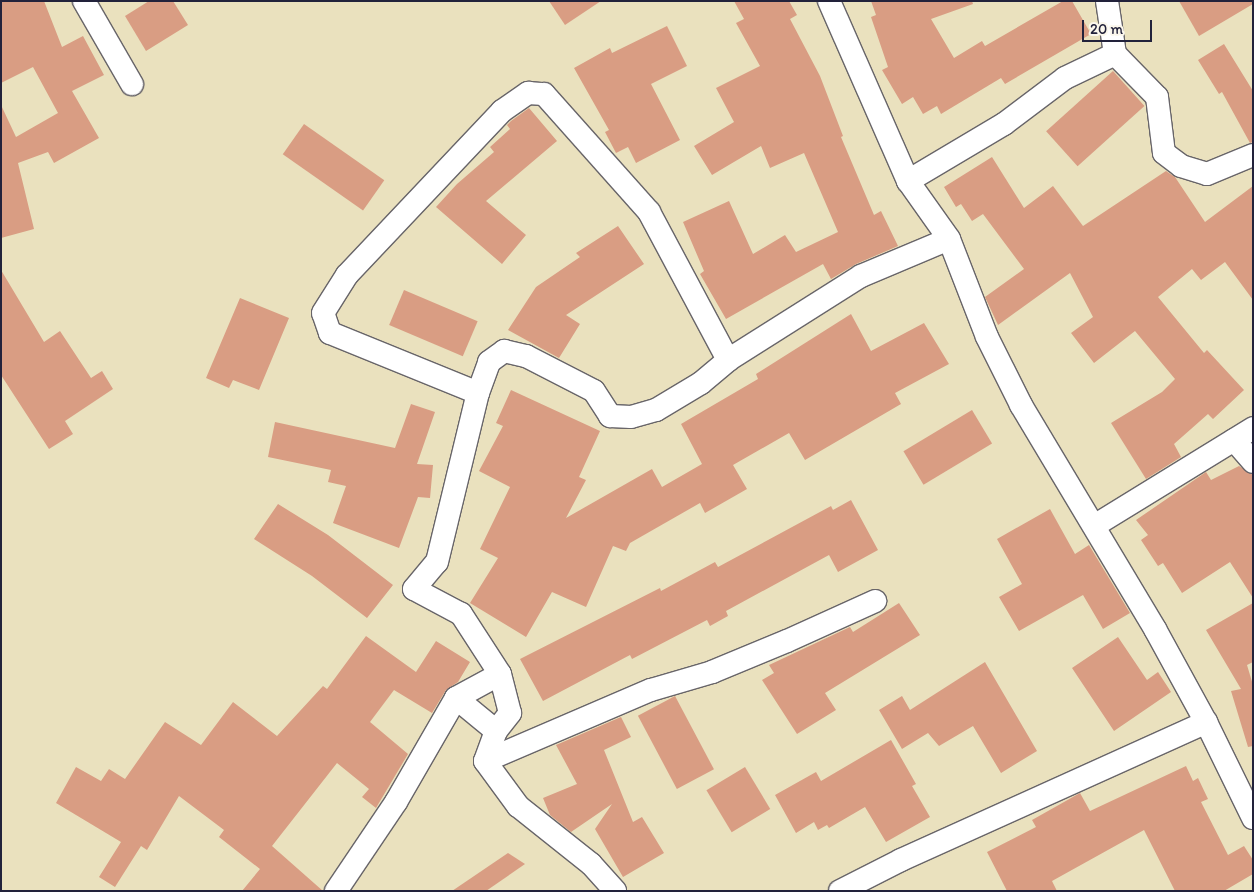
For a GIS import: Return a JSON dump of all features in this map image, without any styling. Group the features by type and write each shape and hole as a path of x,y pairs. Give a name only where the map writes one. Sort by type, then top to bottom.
{"street":[{"path":"84,1 132,84"},
{"path":"830,1 908,181 949,239 987,337 1017,397 1053,462 1094,526 1206,722 1253,818"},
{"path":"1107,1 1115,54 1157,98 1164,153 1181,166 1207,174 1253,155"},
{"path":"908,181 1004,124 1065,78 1115,54"},
{"path":"478,393 330,332 323,313 353,268 502,111 528,93 544,94 649,212 728,360"},
{"path":"485,761 496,731 510,713 500,674 461,614 414,588 437,562 478,393 489,362 504,351 526,356 594,391 610,416 631,417 656,410 701,383 728,360 862,276 949,239"},
{"path":"1094,526 1243,434 1253,462"},
{"path":"485,761 651,690 712,672 875,601"},
{"path":"336,891 396,802 456,698 500,674"},
{"path":"456,698 496,731"},
{"path":"840,891 901,860 1206,722"},
{"path":"485,761 518,806 590,864 615,891"}],"building":[{"path":"1,1 44,1 62,47 83,36 104,75 72,91 99,138 54,163 48,152 18,163 34,229 1,238 1,105 16,137 58,113 33,67 1,83"},
{"path":"149,1 173,1 188,25 146,51 125,16"},
{"path":"549,1 601,1 565,25"},
{"path":"734,1 789,1 797,15 790,19 820,76 843,136 841,137 874,215 881,211 898,246 856,264 831,279 823,264 726,319 700,274 704,271 683,222 729,201 753,254 785,235 796,252 838,232 804,153 770,168 761,146 712,175 694,146 734,122 716,88 760,66 736,23 744,19"},
{"path":"871,1 972,1 973,4 931,19 954,58 982,41 985,46 1063,1 1072,1 1091,34 1005,84 1001,78 941,114 937,106 923,114 913,97 902,104 882,70 888,67 871,17 876,15"},
{"path":"1179,1 1253,1 1253,4 1199,36"},
{"path":"667,26 687,66 651,84 680,140 636,163 628,147 616,153 605,132 609,130 574,68 610,48 612,53"},
{"path":"1224,44 1253,91 1253,142 1250,143 1222,92 1219,94 1198,60"},
{"path":"1113,71 1144,106 1078,166 1046,131"},
{"path":"529,108 557,141 486,201 526,235 502,264 436,207 457,184 494,152 490,147 510,129 507,125"},
{"path":"304,124 384,180 363,211 283,154"},
{"path":"992,157 1024,208 1053,186 1083,226 1166,171 1175,177 1205,222 1253,186 1253,300 1225,262 1201,280 1192,269 1158,297 1204,353 1207,350 1244,390 1213,419 1208,414 1174,444 1181,457 1146,479 1111,423 1162,392 1175,379 1135,331 1094,363 1071,333 1093,317 1070,273 998,325 985,297 1024,269 983,214 972,221 961,204 956,207 944,187"},
{"path":"618,226 644,264 566,315 580,324 559,358 508,330 536,287 580,257 576,253"},
{"path":"1,270 44,342 60,331 91,378 102,371 113,389 65,421 73,434 49,449 1,375"},
{"path":"404,290 478,321 463,356 389,325"},
{"path":"240,298 289,318 259,390 233,380 229,388 206,378"},
{"path":"851,314 871,351 924,323 949,364 895,393 901,404 805,460 789,433 733,465 747,489 705,513 700,503 630,543 626,551 613,546 586,607 552,592 526,637 470,603 498,558 480,549 510,487 479,471 503,426 496,423 511,390 600,431 579,477 586,480 566,518 652,469 662,487 702,464 681,424 758,379 756,374"},
{"path":"411,404 435,412 417,464 433,465 430,498 418,497 399,548 333,523 346,486 328,482 331,470 268,457 275,422 395,448"},
{"path":"972,410 992,443 924,485 903,451"},
{"path":"1239,466 1253,475 1253,598 1230,562 1182,593 1163,563 1158,566 1141,540 1148,535 1136,520 1206,472 1211,480"},
{"path":"851,500 878,550 838,572 829,555 726,611 728,616 710,626 707,620 632,659 630,655 543,701 520,659 660,588 661,591 715,562 718,567 831,506 833,510"},
{"path":"278,504 328,535 393,585 367,618 312,576 254,539"},
{"path":"1050,509 1075,554 1089,545 1130,613 1103,629 1083,595 1019,631 999,597 1022,584 997,539"},
{"path":"899,603 920,635 825,693 836,710 797,734 762,680 774,673 769,665 850,627 853,632"},
{"path":"1253,603 1253,662 1247,665 1253,685 1253,746 1248,747 1231,691 1241,689 1206,630"},
{"path":"366,636 416,672 436,641 470,662 458,682 446,690 432,713 394,690 370,722 408,754 376,808 362,797 369,789 337,763 272,846 323,891 242,891 260,869 219,837 224,830 179,796 147,850 141,846 115,887 99,877 121,842 56,803 76,767 101,781 109,769 125,779 165,722 201,745 233,702 277,736 323,686 327,689"},
{"path":"1118,637 1147,680 1158,672 1171,692 1114,731 1072,668"},
{"path":"985,662 1037,751 1001,773 973,726 939,746 928,733 902,749 879,710 902,696 910,710"},
{"path":"675,696 714,769 677,789 638,716"},
{"path":"621,717 631,737 604,750 633,822 642,817 664,853 623,877 595,829 612,804 571,832 550,815 543,798 577,784 556,745"},
{"path":"891,740 916,784 912,786 930,817 886,842 865,807 829,828 827,825 818,830 814,822 796,833 775,795 816,772 821,781"},
{"path":"1186,766 1193,781 1198,778 1208,799 1201,802 1228,855 1244,846 1253,860 1253,874 1224,891 1175,891 1144,830 1052,881 1057,891 1007,891 987,852 1036,827 1032,820 1080,793 1090,811"},
{"path":"745,767 770,809 732,832 706,790"},
{"path":"508,853 525,864 486,891 452,891"}]}
